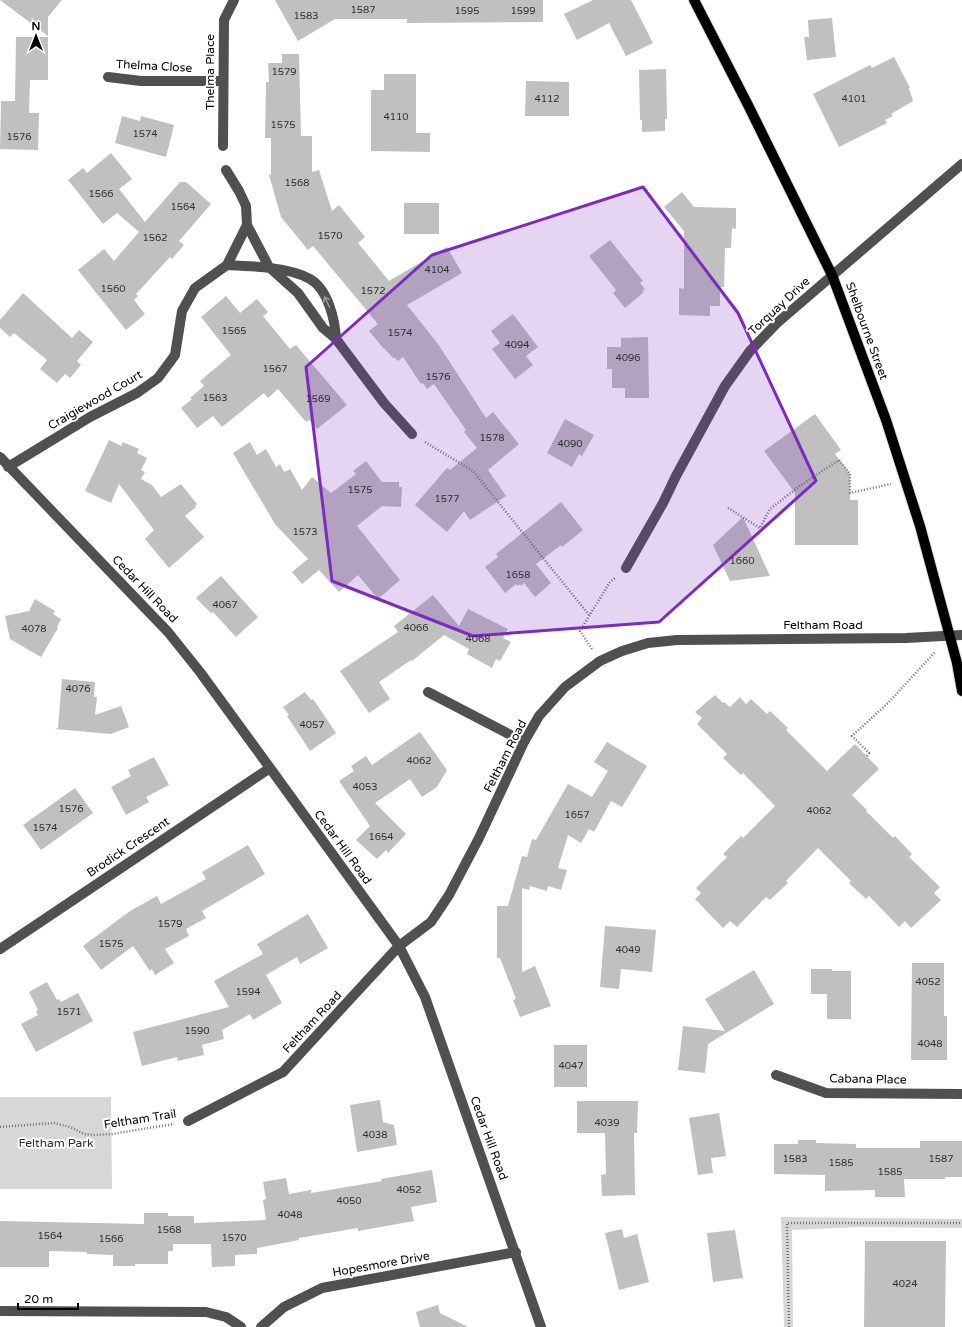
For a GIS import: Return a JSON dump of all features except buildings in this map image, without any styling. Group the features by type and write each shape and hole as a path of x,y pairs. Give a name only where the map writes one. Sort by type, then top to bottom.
{"main road":[{"name":"Shelbourne Street","path":"694,0 751,110 832,275 886,420 921,529 958,666 962,691"}],"street":[{"name":"Thelma Place","path":"223,146 224,20 234,0"},
{"name":"Thelma Close","path":"108,77 141,81 223,81"},
{"name":"Torquay Drive","path":"626,568 663,503 725,386 750,351 777,323 962,164"},
{"path":"226,170 246,206 247,225 269,267 298,293 323,328 336,339 384,403 412,434"},
{"name":"Craigiewood Court","path":"8,467 90,417 137,393 158,378 175,355 182,311 195,288 227,265 247,225"},
{"path":"227,265 269,267 310,279 320,288 329,305 335,323 336,339"},
{"name":"Cedar Hill Road","path":"0,457 168,632 270,768 399,946 425,997 516,1252 541,1327"},
{"name":"Feltham Road","path":"188,1121 283,1072 399,946 431,922 448,895 479,838 524,742 539,716 565,687 600,662 622,651 648,643 677,640 906,638 962,635"},
{"path":"428,692 524,742"},
{"name":"Brodick Crescent","path":"0,948 270,768"},
{"name":"Cabana Place","path":"776,1075 826,1093 962,1094"},
{"name":"Hopesmore Drive","path":"261,1327 284,1307 322,1288 516,1252"},
{"path":"0,1311 206,1312 226,1317 241,1327"}],"path":[{"path":"412,434 473,471 589,615"},
{"path":"728,508 760,528 770,509 801,485 840,460 850,474 850,493 905,481"},
{"path":"600,662 580,631 610,582 626,568"},
{"path":"867,756 869,753 852,736 889,702 950,635"},
{"name":"Feltham Trail","path":"0,1127 54,1123 70,1127 84,1134 95,1135 112,1134 188,1121"},
{"path":"788,1327 786,1223 962,1223"}],"highlighted area":[{"path":"643,187 738,313 816,481 659,622 473,636 332,581 306,367 432,255"}],"green space":[{"name":"Feltham Park","path":"0,1097 111,1097 112,1189 0,1189"},
{"path":"781,1217 962,1219 962,1228 859,1227 792,1230 793,1327 784,1327"}]}
